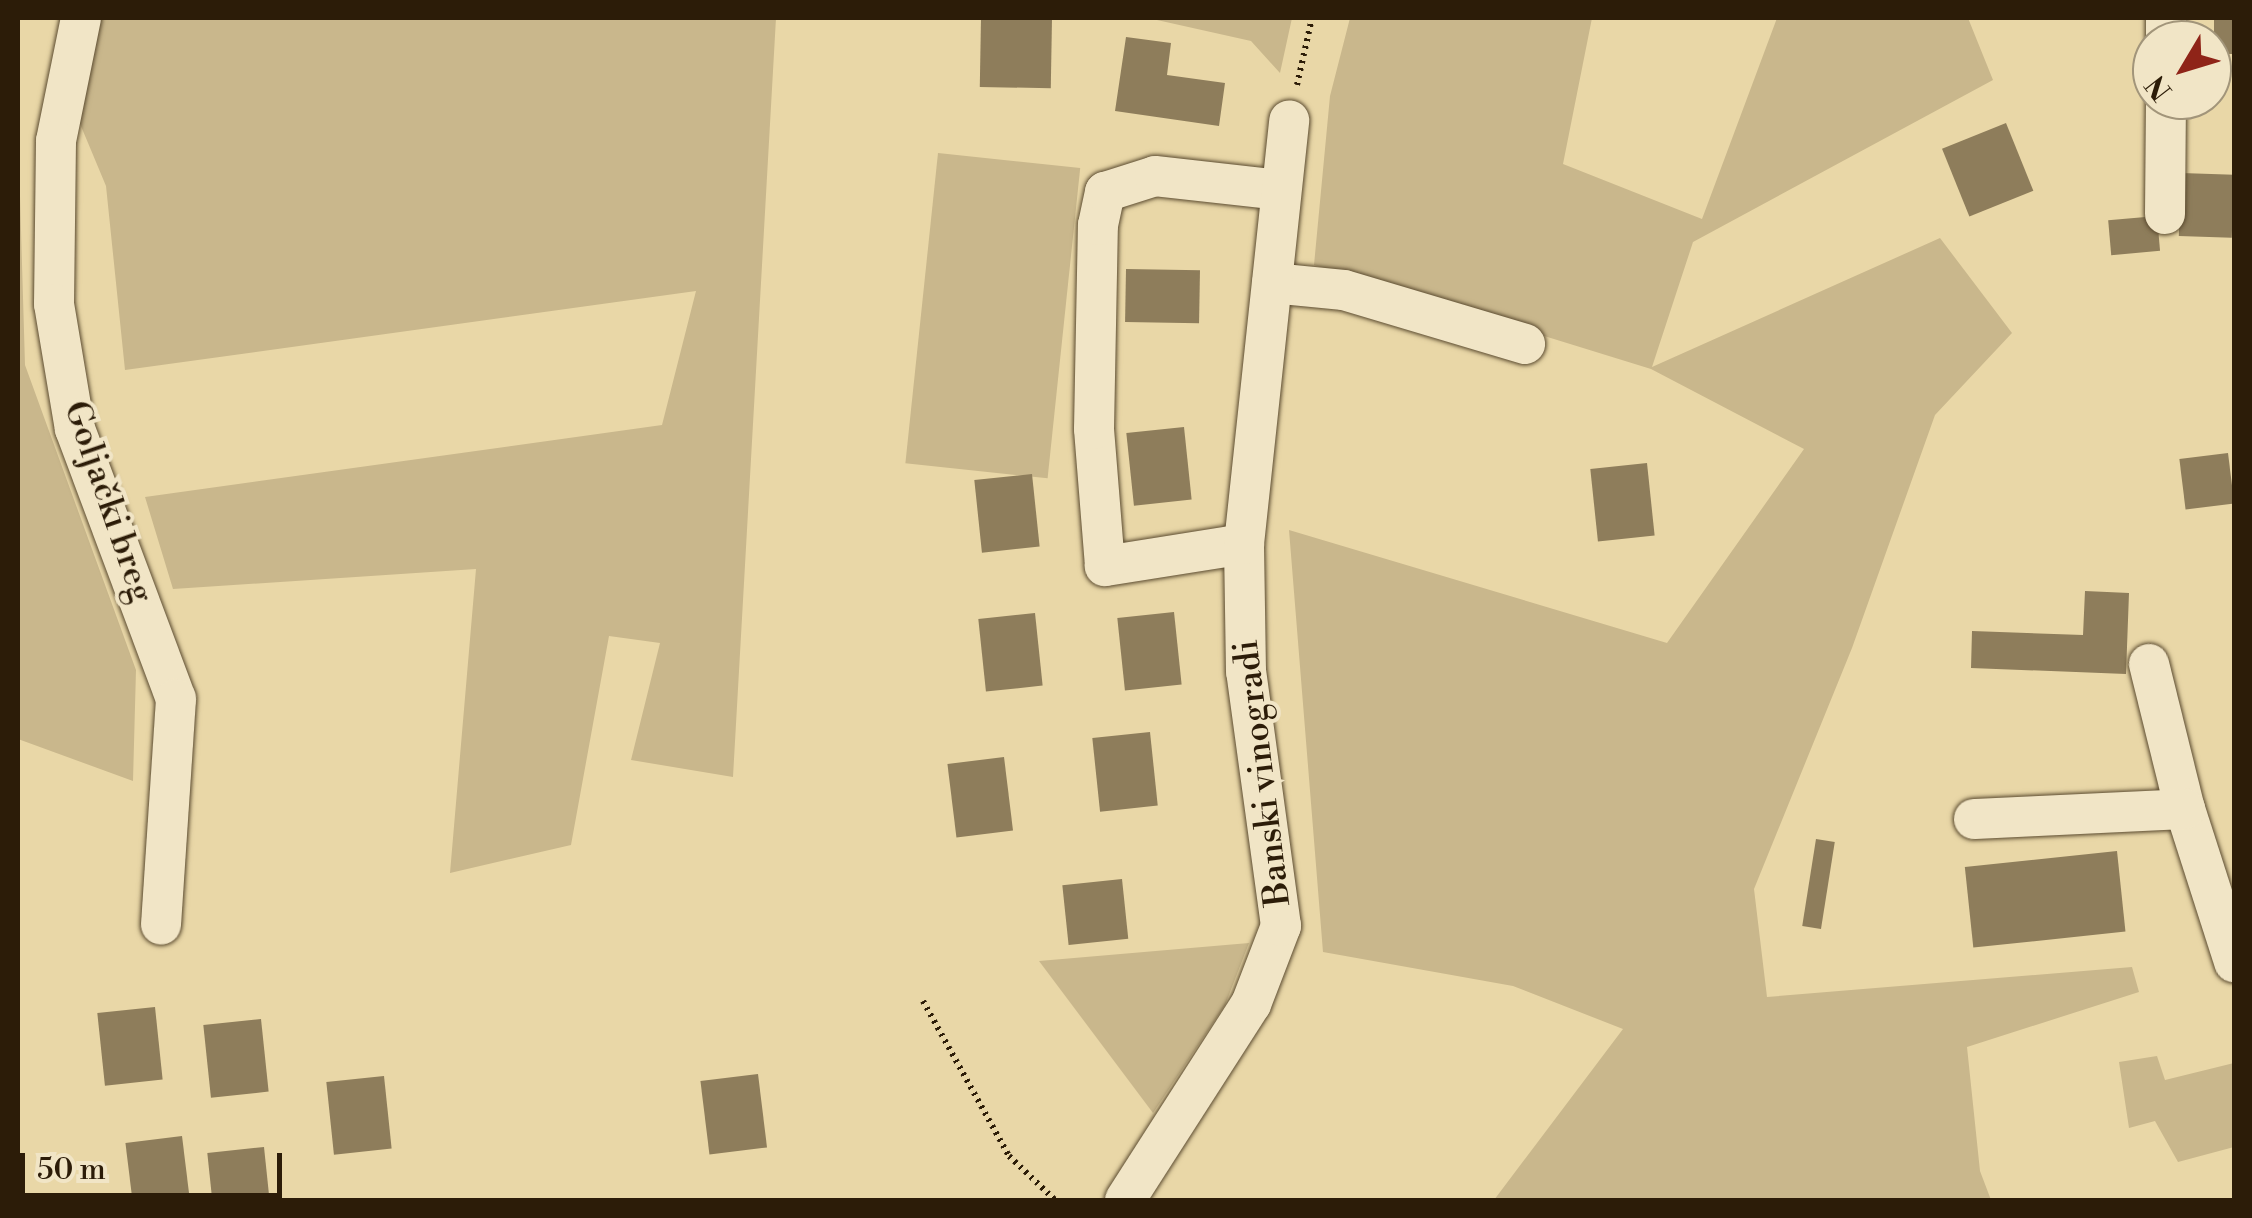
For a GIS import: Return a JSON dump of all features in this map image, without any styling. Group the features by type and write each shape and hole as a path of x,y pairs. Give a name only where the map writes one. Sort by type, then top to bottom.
{"street":[{"name":"Goljački breg","path":"81,18 56,140 54,304 75,428 176,699 161,925"},
{"name":"Banski vinogradi","path":"1125,1200 1252,1004 1282,926 1246,672 1244,544 1289,120"},
{"path":"2165,214 2166,120"},
{"path":"1244,544 1106,566 1094,429 1098,224 1105,192 1155,176 1279,190"},
{"path":"1272,283 1344,290 1525,344"},
{"path":"2149,664 2185,809 2234,962"},
{"path":"1974,819 2185,809"}],"path":[{"path":"1289,120 1312,18"},
{"path":"923,1001 1009,1156 1054,1200"}],"shaded area":[{"path":"98,18 776,18 733,777 631,760 660,643 609,636 571,845 450,873 476,569 173,589 145,497 662,425 696,291 125,370 106,186 73,107"},
{"path":"1148,18 1292,18 1280,73 1251,41"},
{"path":"1350,18 1592,18 1563,164 1702,219 1777,18 1968,18 1993,80 1693,242 1652,367 1940,238 2012,333 1935,415 1852,648 1754,889 1767,997 2132,967 2139,992 1967,1047 1980,1171 1991,1200 1494,1200 1623,1029 1513,986 1323,952 1289,530 1667,643 1804,449 1651,369 1314,265 1330,96"},
{"path":"18,128 25,365 136,670 133,781 18,739"},
{"path":"938,153 1080,168 1048,478 905,463"},
{"path":"1249,943 1225,1005 1153,1113 1039,961"},
{"path":"2157,1056 2165,1080 2234,1063 2234,1147 2178,1162 2155,1121 2129,1128 2119,1062"}],"building":[{"path":"981,18 1052,19 1051,88 980,87"},
{"path":"2234,18 2234,54 2232,20 2214,20"},
{"path":"1126,37 1171,43 1167,75 1225,83 1219,126 1115,111"},
{"path":"2006,123 2033,191 1969,217 1942,149"},
{"path":"2181,173 2234,175 2232,238 2179,236"},
{"path":"2157,216 2160,251 2111,255 2108,220"},
{"path":"1126,269 1200,270 1199,323 1125,322"},
{"path":"1184,427 1192,500 1134,506 1126,433"},
{"path":"2228,453 2234,504 2186,510 2179,459"},
{"path":"1647,463 1655,536 1598,542 1590,469"},
{"path":"1032,474 1040,547 982,553 974,480"},
{"path":"2085,591 2129,593 2126,674 1971,668 1972,631 2083,635"},
{"path":"1174,612 1182,685 1125,691 1117,618"},
{"path":"1035,613 1043,686 986,692 978,619"},
{"path":"1150,732 1158,806 1100,812 1092,738"},
{"path":"1004,757 1013,830 956,837 947,764"},
{"path":"1816,839 1835,842 1821,929 1802,926"},
{"path":"2117,851 2125,932 1973,948 1965,867"},
{"path":"1122,879 1128,939 1069,945 1062,885"},
{"path":"155,1007 163,1080 105,1086 97,1013"},
{"path":"261,1019 269,1092 211,1098 203,1025"},
{"path":"758,1074 767,1147 709,1155 700,1081"},
{"path":"384,1076 392,1149 334,1155 326,1082"},
{"path":"182,1136 190,1200 132,1200 125,1143"},
{"path":"264,1147 270,1200 212,1200 207,1153"}]}
